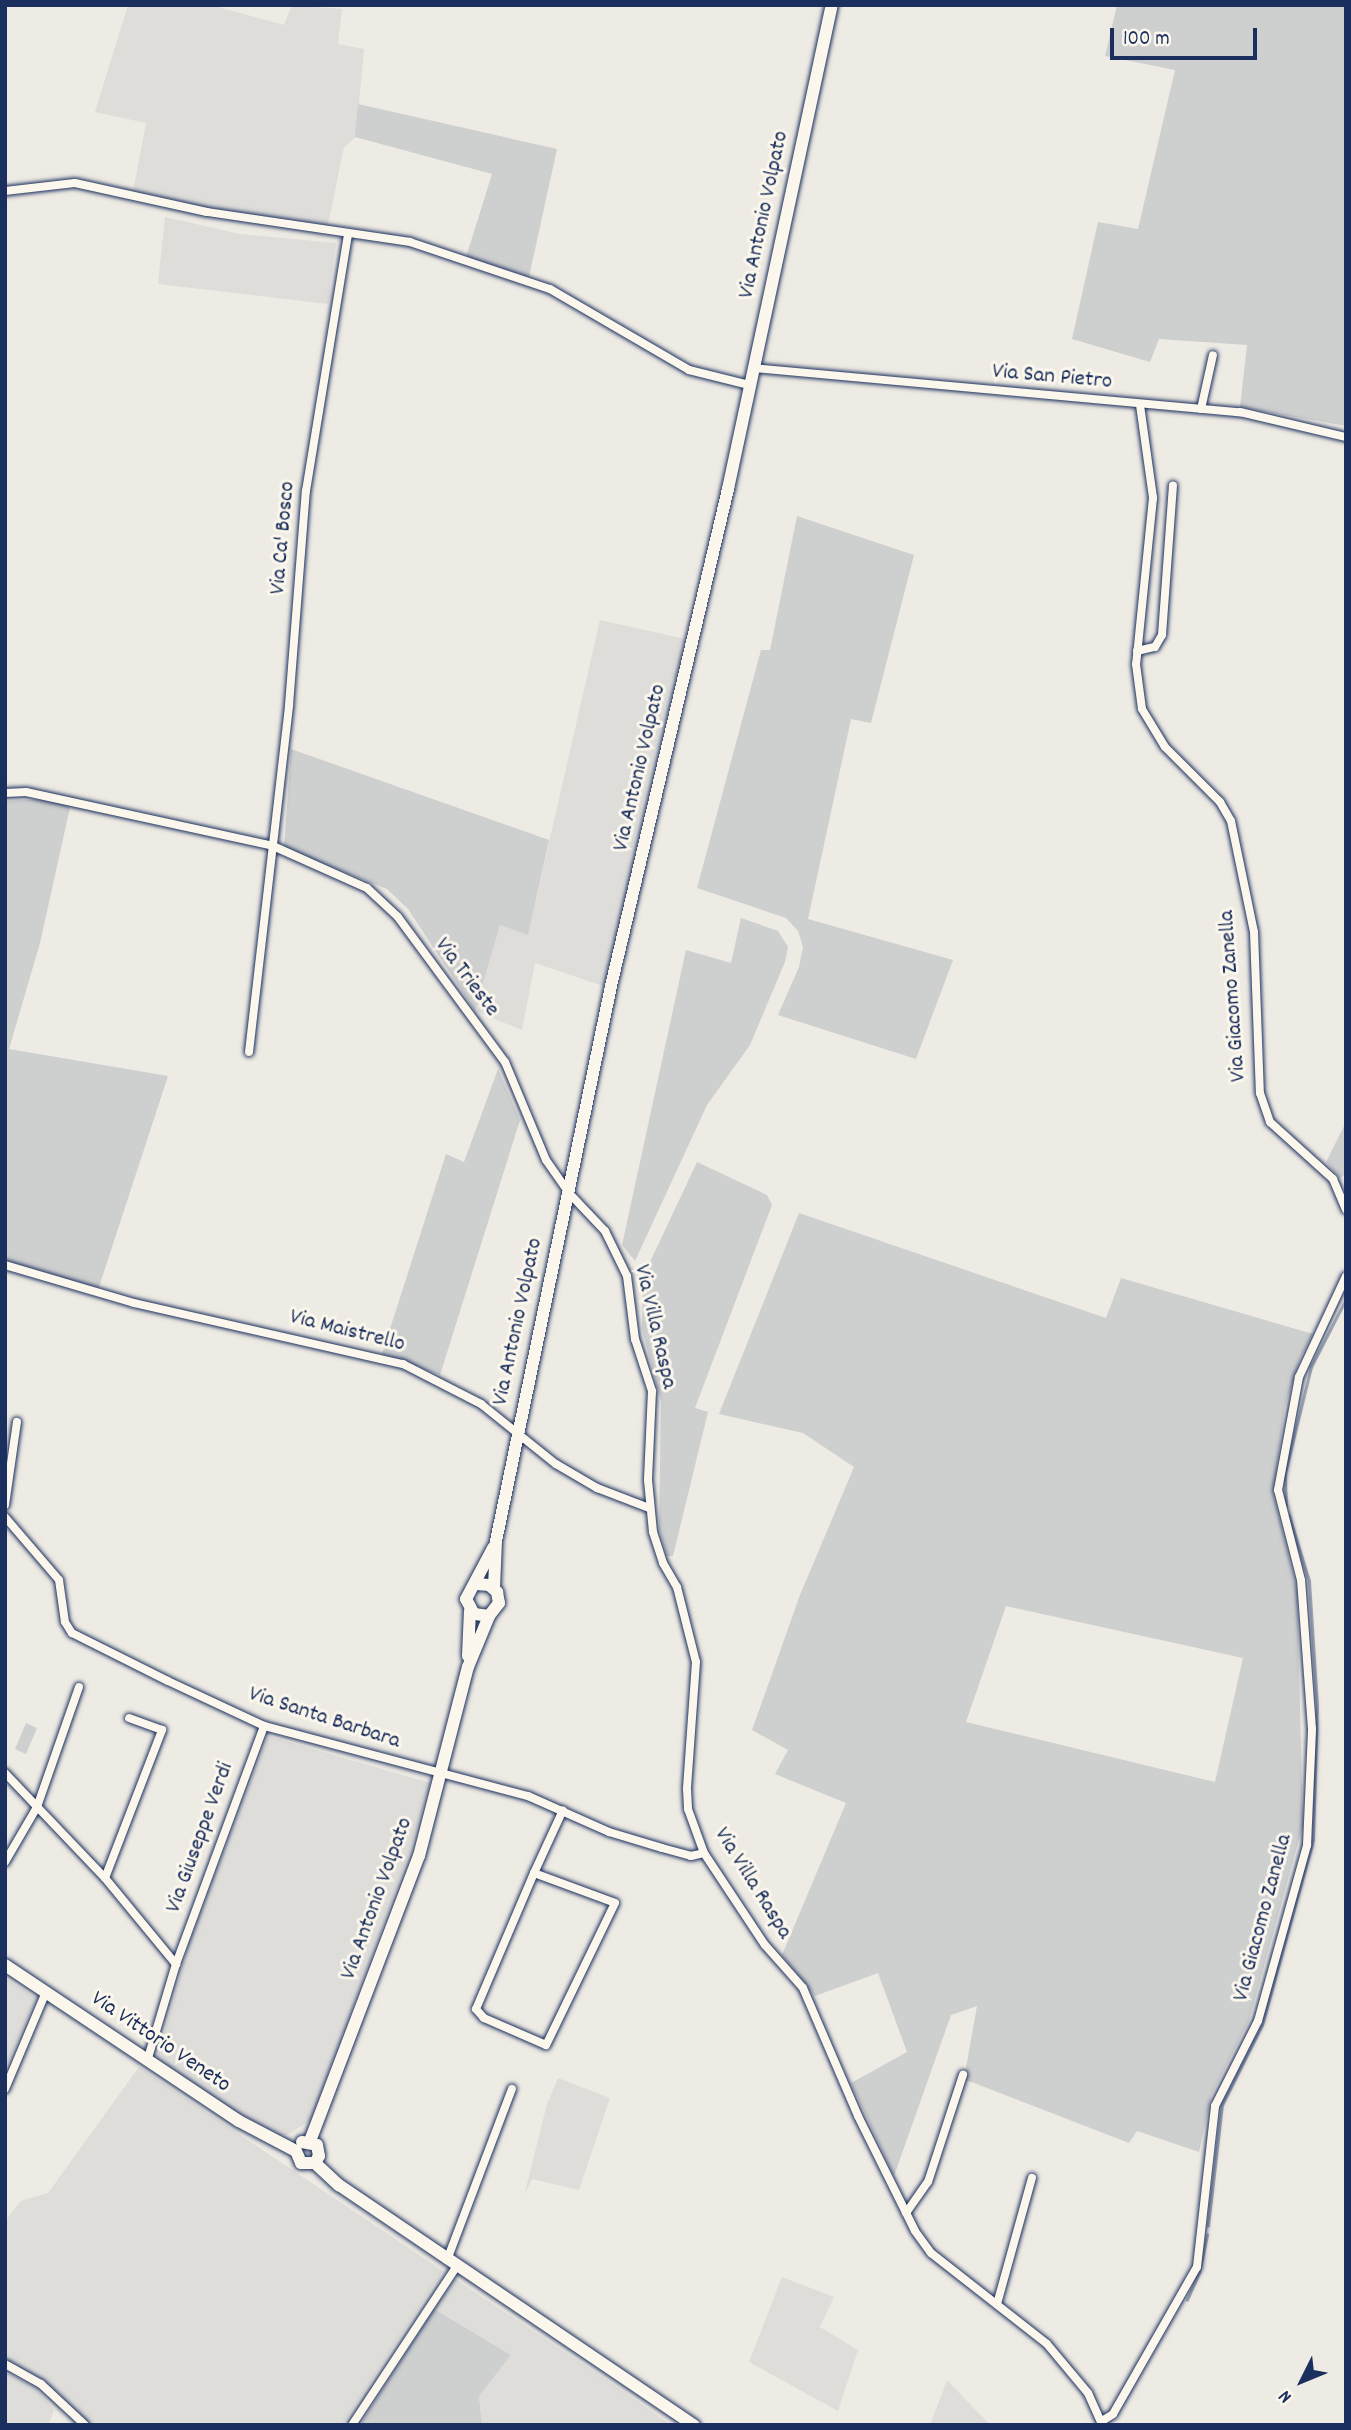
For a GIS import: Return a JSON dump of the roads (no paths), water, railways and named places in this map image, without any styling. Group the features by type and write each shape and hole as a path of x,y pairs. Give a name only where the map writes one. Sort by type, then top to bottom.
{"street":[{"name":"Via Antonio Volpato","path":"494,1588 496,1541 568,1192 832,5"},
{"path":"5,191 75,183 207,212 411,242 550,289 689,370 749,386"},
{"name":"Via Ca' Bosco","path":"273,846 306,491 348,234"},
{"path":"1201,408 1213,358"},
{"name":"Via San Pietro","path":"753,368 1140,405 1201,408 1346,437"},
{"name":"Via Giacomo Zanella","path":"1140,405 1153,498 1137,651 1142,709 1165,747 1220,802 1231,821 1254,932 1260,1093 1270,1122 1334,1179 1346,1209"},
{"path":"1137,651 1156,647 1163,635 1173,485"},
{"name":"Via Trieste","path":"5,793 26,792 273,846 367,888 398,917 505,1062 537,1142 568,1192"},
{"path":"249,1052 273,846"},
{"name":"Via Villa Raspa","path":"568,1192 606,1231 627,1276 635,1339 652,1391 649,1508 663,1563 677,1587 690,1626 696,1662 687,1789 688,1810 704,1853 765,1944 803,1988 906,2213 931,2253 1047,2344 1087,2393"},
{"name":"Via Maistrello","path":"5,1265 134,1303 403,1363 481,1404 556,1464 597,1488 649,1508"},
{"name":"Via Giacomo Zanella","path":"1087,2393 1102,2423 1113,2414 1197,2267 1215,2106 1258,2021 1307,1845 1312,1729 1301,1580 1278,1490 1299,1377 1346,1276"},
{"path":"5,1505 17,1422"},
{"name":"Via Santa Barbara","path":"5,1517 58,1580 65,1622 72,1633 264,1726 528,1796 609,1832 662,1848 691,1856 704,1853"},
{"name":"Via Antonio Volpato","path":"477,1584 496,1541"},
{"path":"477,1584 494,1588 499,1603 489,1616 470,1611 468,1593 477,1584"},
{"name":"Via Antonio Volpato","path":"468,1667 470,1611"},
{"name":"Via Antonio Volpato","path":"310,2141 419,1856 468,1667 489,1616"},
{"path":"5,1862 37,1808 79,1687"},
{"path":"105,1878 162,1730 129,1718"},
{"name":"Via Giuseppe Verdi","path":"147,2061 176,1965 264,1726"},
{"name":"Via Giuseppe Verdi","path":"5,1773 128,1902 176,1965"},
{"path":"534,1873 615,1903 546,2045 503,2028 477,2011 534,1873 563,1810"},
{"name":"Via Vittorio Veneto","path":"5,1965 265,2137 296,2151 301,2163 315,2162 331,2180 694,2425"},
{"path":"5,2089 46,1992"},
{"path":"906,2213 928,2182 963,2075"},
{"path":"352,2425 452,2263 512,2089"},
{"path":"296,2151 310,2141 318,2148 315,2162"},
{"path":"997,2304 1032,2178"},
{"path":"5,2364 41,2384 85,2425"}],"waterway":[{"path":"1346,1157 1346,1168"},
{"path":"1286,1506 1285,1473 1311,1367 1346,1299"},
{"path":"1208,2226 1222,2105 1262,2025 1313,1840 1317,1705 1309,1581 1289,1516"},
{"path":"1187,2300 1199,2273 1207,2235"}]}
